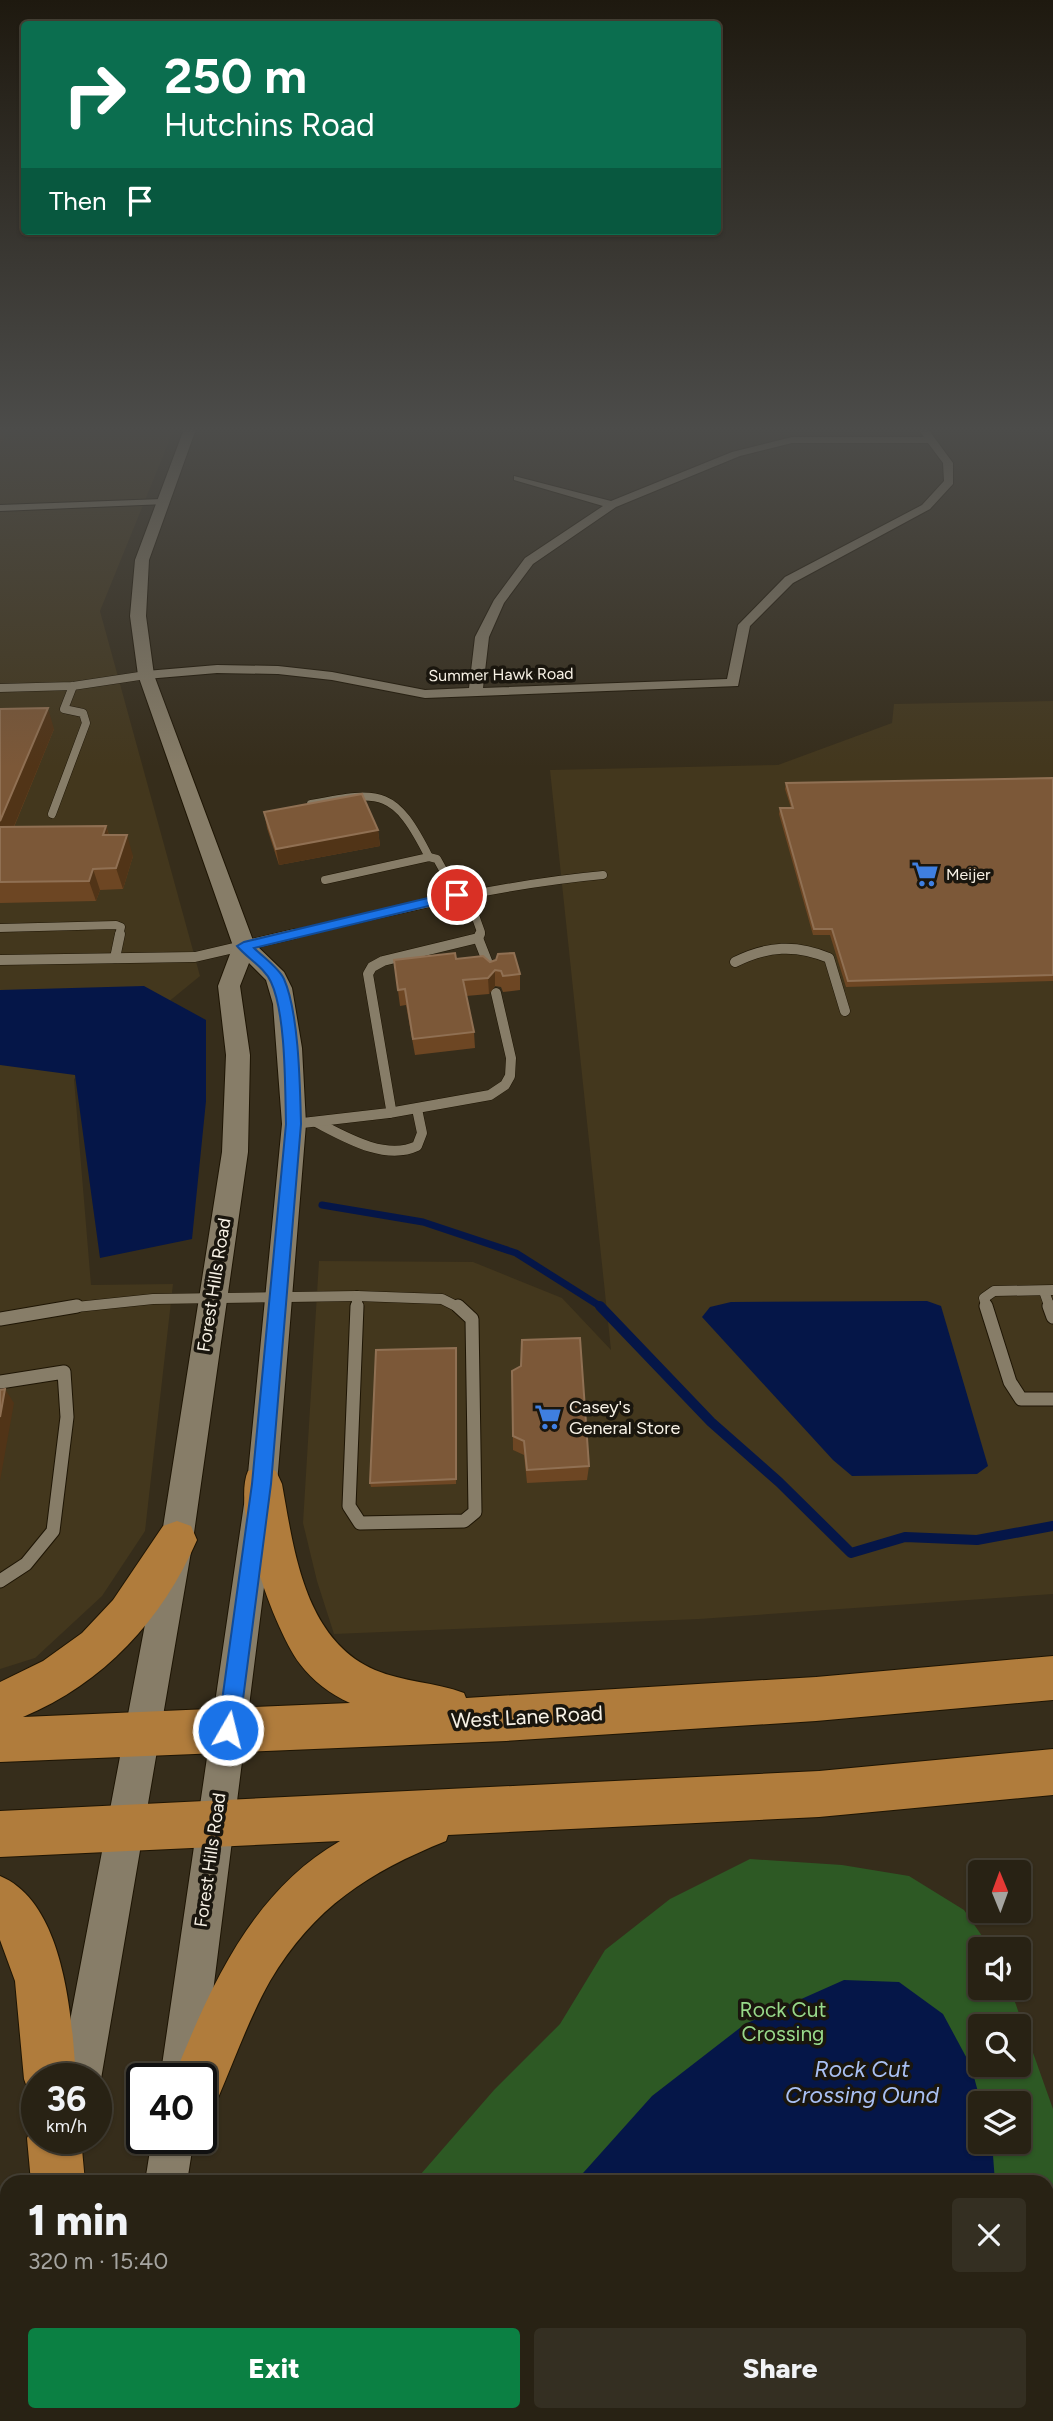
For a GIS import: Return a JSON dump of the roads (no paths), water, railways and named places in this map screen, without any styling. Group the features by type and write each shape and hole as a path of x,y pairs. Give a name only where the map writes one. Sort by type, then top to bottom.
{"main road":[{"path":"262,1484 274,1553 285,1590 299,1624 334,1669 367,1688 420,1705 506,1719"},
{"path":"0,1704 48,1682 87,1657 111,1635 177,1539"},
{"name":"West Lane Road","path":"0,1740 506,1719 816,1699 1053,1678"},
{"path":"0,1834 819,1794 1053,1772"},
{"path":"206,2063 253,1963 285,1919 326,1877 378,1843 428,1824 505,1811"},
{"path":"0,1900 20,1927 35,1962 46,2024 49,2063"},
{"path":"56,2154 59,2175"}],"street":[{"name":"Forest Hills Road","path":"148,542 142,559 138,587 138,616 146,675 244,946 277,979 305,1123 277,1297 262,1484 183,2063"},
{"path":"475,694 482,637 498,603 529,562 558,542"},
{"name":"Summer Hawk Road","path":"146,675 217,669 278,670 332,676 425,694 733,683 744,625 789,580 860,542"},
{"name":"Forest Hills Road","path":"83,2063 177,1539 235,1152 238,1055 229,986 244,946"},
{"path":"62,2175 66,2154"},
{"path":"167,2175 170,2154"}],"lane":[{"path":"0,688 73,686 146,675"},
{"path":"64,709 73,686"},
{"path":"51,709 83,713 86,723 52,814"},
{"path":"302,806 366,795 396,803 412,821 429,857"},
{"path":"325,880 429,857 437,859 462,894 481,932 478,938 491,971"},
{"path":"0,960 195,957 462,894 538,881 603,875"},
{"path":"0,928 116,925 121,928 115,958"},
{"path":"389,1113 391,1108 368,974 383,961 478,938"},
{"path":"735,962 763,948 790,947 815,951 830,957 845,1011"},
{"path":"305,1123 417,1109 490,1096 503,1087 510,1077 511,1056 496,993"},
{"path":"305,1123 381,1151 399,1153 415,1147 423,1137 423,1126 417,1109"},
{"path":"1053,1317 1049,1291 994,1291 984,1298 1010,1382 1021,1399 1053,1399"},
{"path":"0,1319 95,1303 357,1296 442,1299 458,1306 472,1319 475,1512 464,1521 360,1523 349,1506 357,1296"},
{"path":"0,1382 64,1372 67,1417 53,1531 26,1564 0,1581"}],"water":[{"path":"144,986 206,1020 206,1101 192,1239 100,1258 75,1075 0,1065 0,990"},
{"path":"927,1301 941,1306 988,1466 977,1474 852,1476 833,1460 702,1317 710,1307 731,1302"},
{"name":"Rock Cut Crossing Ound","path":"844,1980 899,1982 943,2014 968,2060 968,2077 974,2077 978,2091 968,2091 968,2154 993,2154 994,2175 581,2175 652,2096 745,2024"}],"waterway":[{"path":"322,1205 423,1222 516,1253 600,1306"},
{"path":"600,1306 711,1422 779,1482 851,1553 905,1537 977,1540 1053,1526"}],"place":[{"name":"Meijer","path":"925,874"},
{"name":"Casey's General Store","path":"548,1417"}],"park label":[{"name":"Rock Cut Crossing","path":"783,2022"}]}
